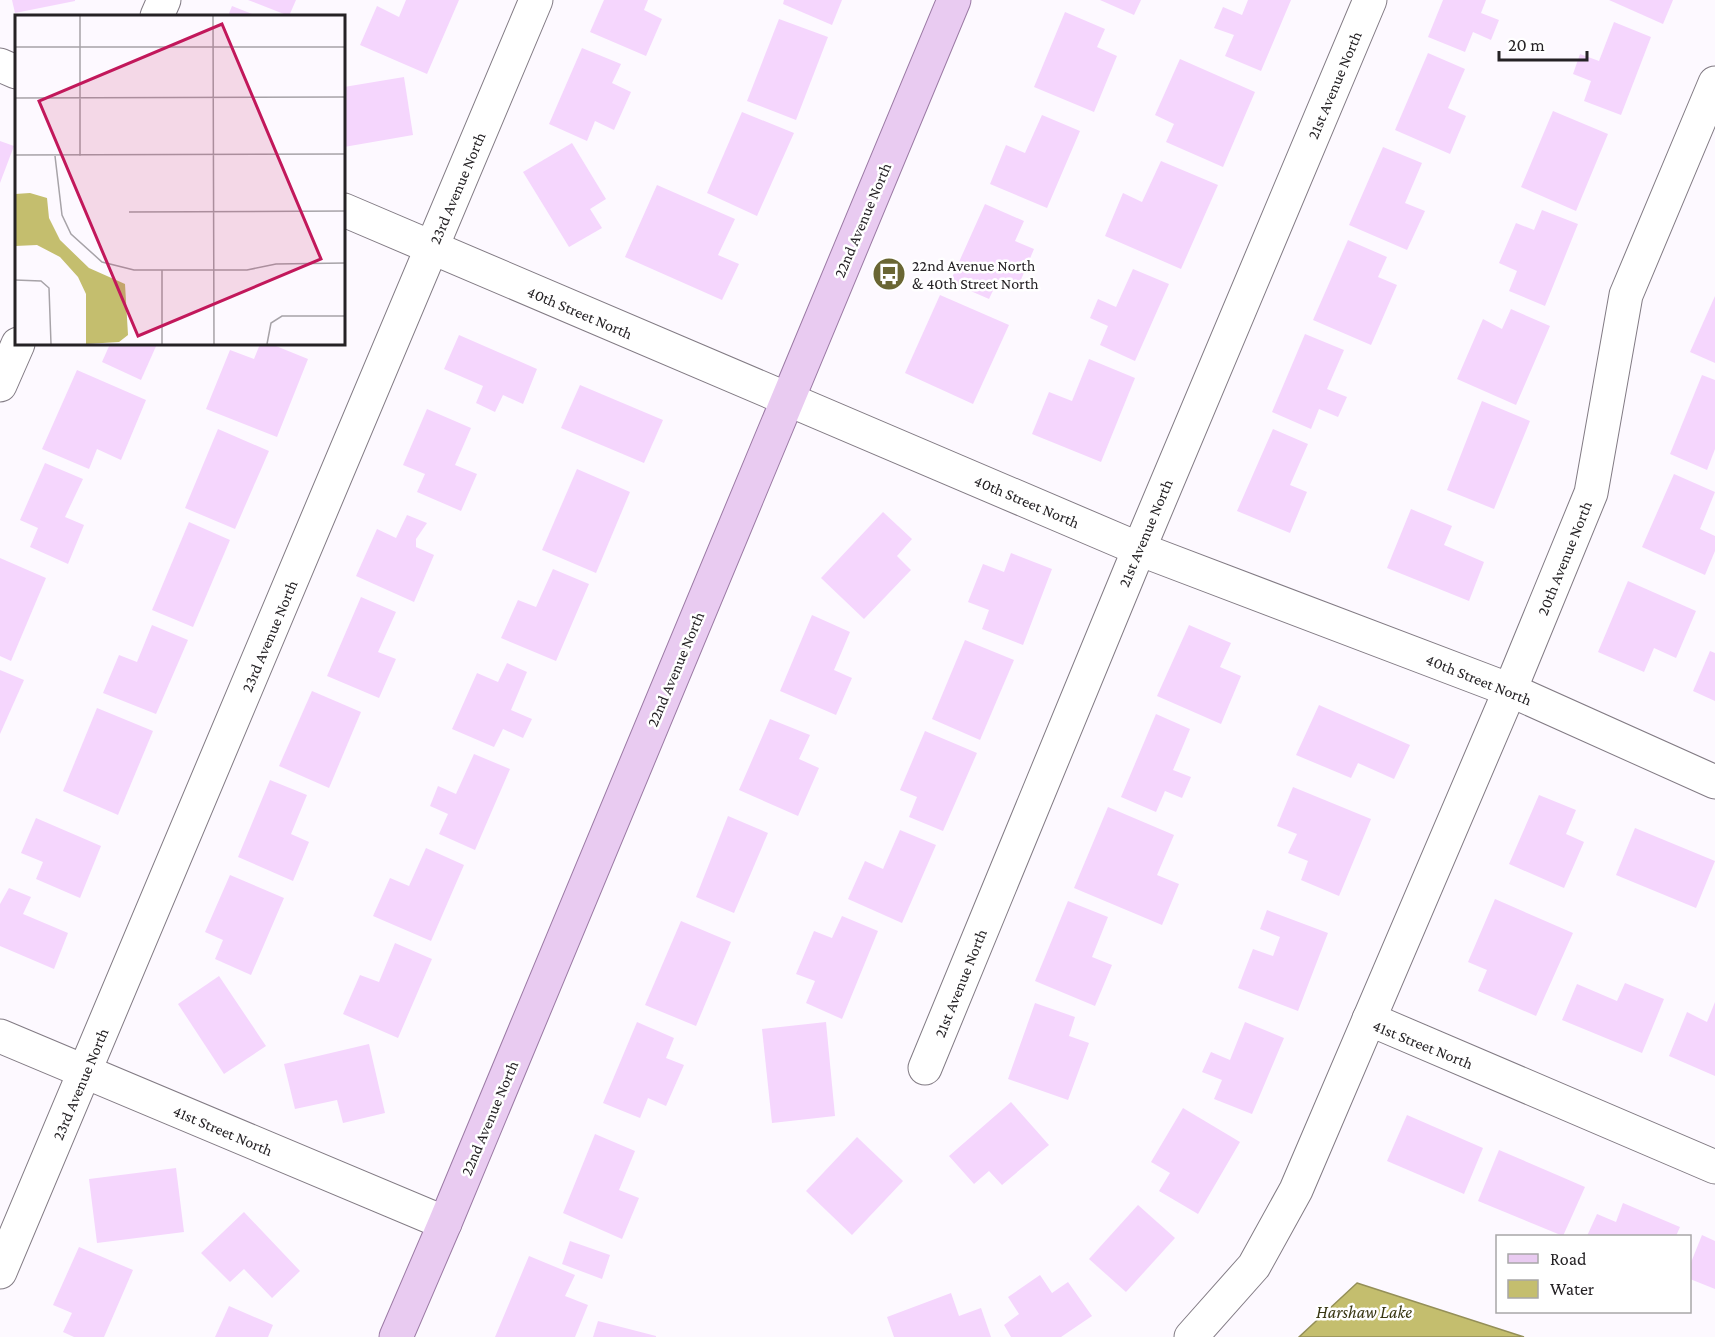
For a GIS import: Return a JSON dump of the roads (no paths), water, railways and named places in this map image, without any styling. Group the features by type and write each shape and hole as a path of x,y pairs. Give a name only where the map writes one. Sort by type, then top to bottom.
{"main road":[{"name":"22nd Avenue North","path":"396,1337 954,0"}],"street":[{"path":"157,15 164,0"},
{"name":"23rd Avenue North","path":"0,1272 536,0"},
{"name":"21st Avenue North","path":"925,1068 1139,549 1370,0"},
{"path":"0,65 15,72"},
{"name":"20th Avenue North","path":"1369,1019 1510,690 1591,493 1626,295 1715,83"},
{"name":"40th Street North","path":"345,210 1139,549 1510,690 1715,782"},
{"path":"0,385 18,345"},
{"name":"41st Street North","path":"1191,1337 1254,1266 1296,1190 1369,1019 1715,1167"},
{"name":"41st Street North","path":"0,1036 445,1223"}],"water":[{"name":"Harshaw Lake","path":"1357,1283 1524,1337 1299,1337"}],"place":[{"name":"22nd Avenue North & 40th Street North","path":"889,274"}]}
